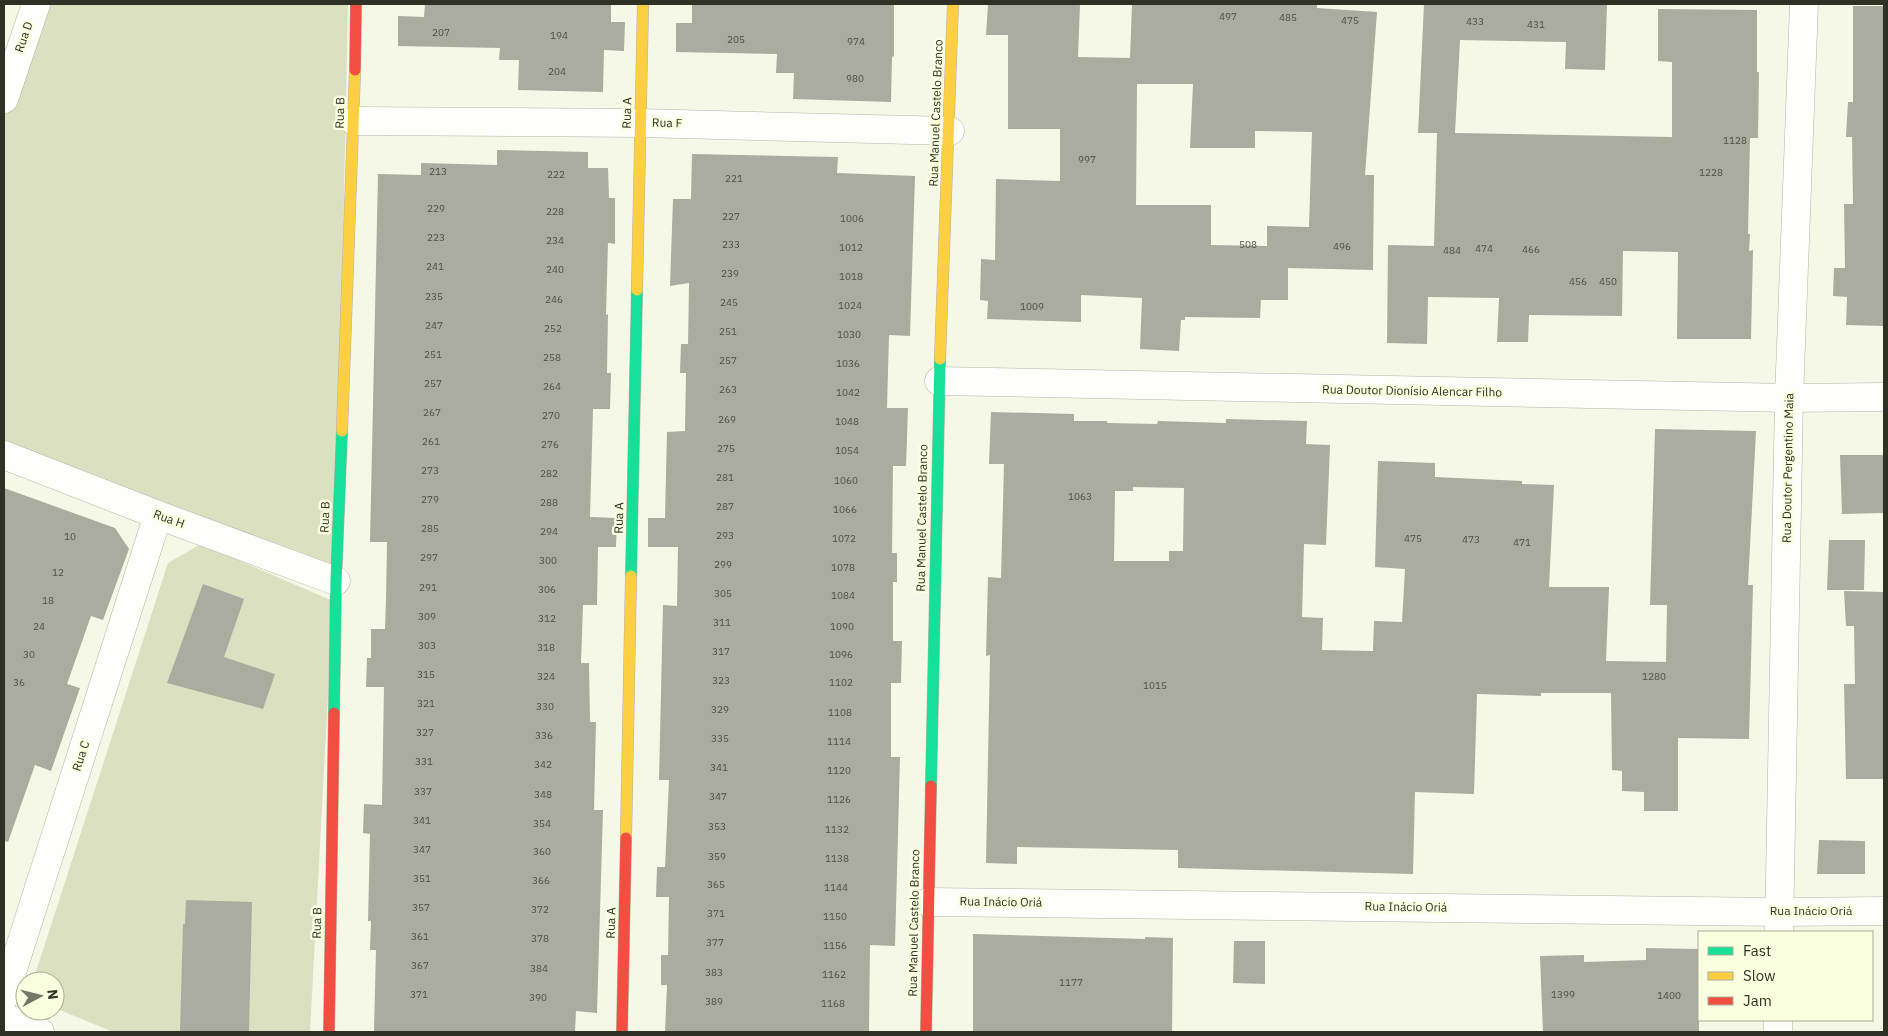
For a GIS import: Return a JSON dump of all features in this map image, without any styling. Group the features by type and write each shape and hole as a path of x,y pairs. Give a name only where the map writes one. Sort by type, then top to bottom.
{"street":[{"name":"Rua D","path":"4,99 36,4"},
{"name":"Rua B","path":"329,1032 336,581 354,122 356,4"},
{"name":"Rua A","path":"622,1032 643,4"},
{"name":"Rua Manuel Castelo Branco","path":"926,1032 939,381 950,131 953,4"},
{"name":"Rua Doutor Pergentino Maia","path":"1779,922 1790,398 1804,4"},
{"name":"Rua F","path":"354,122 640,123 950,131"},
{"name":"Rua Doutor Dionísio Alencar Filho","path":"939,381 1790,398 1884,397"},
{"name":"Rua H","path":"4,455 336,581"},
{"name":"Rua C","path":"4,997 158,515"},
{"name":"Rua Inácio Oriá","path":"928,902 1779,922 1884,911"},
{"path":"4,1018 40,1032"}],"green space":[{"path":"42,4 348,4 336,581 4,454 4,112"},
{"path":"201,544 333,601 310,1032 113,1032 65,1012 65,971 36,971 168,563"}],"building":[{"path":"425,4 611,4 611,22 625,22 624,51 604,50 603,92 518,90 519,60 499,60 500,48 398,46 398,16 424,17"},
{"path":"692,4 894,4 894,56 892,57 891,102 793,99 794,73 776,73 777,54 676,52 676,23 692,23"},
{"path":"988,4 1080,4 1078,57 1130,58 1132,4 1317,4 1317,8 1377,12 1365,175 1374,175 1373,270 1288,268 1288,300 1261,300 1260,318 1185,317 1185,320 1181,320 1179,351 1140,349 1142,298 1081,295 1081,322 987,319 988,301 980,300 981,259 995,260 996,179 1060,181 1060,129 1008,129 1008,35 986,35","holes":["1137,84 1193,84 1190,148 1255,148 1255,131 1312,132 1309,227 1267,226 1267,246 1211,245 1211,205 1136,205"]},
{"path":"1424,4 1607,4 1605,70 1565,69 1566,42 1460,40 1455,133 1672,137 1672,62 1658,61 1658,9 1757,10 1757,72 1759,72 1758,138 1750,138 1748,234 1750,234 1749,251 1753,250 1751,339 1677,339 1678,252 1623,251 1622,316 1529,315 1528,342 1497,342 1499,298 1428,297 1427,344 1387,343 1388,245 1434,246 1437,133 1418,133"},
{"path":"1853,6 1884,6 1884,326 1846,325 1847,297 1833,296 1834,268 1845,268 1844,204 1853,204 1852,137 1846,137 1848,102 1853,102"},
{"path":"497,150 588,152 588,168 608,168 609,198 615,198 615,244 608,243 606,315 608,314 607,373 611,373 610,409 593,409 590,517 617,518 616,547 598,547 597,605 583,605 581,663 589,663 590,722 596,722 594,810 603,810 597,1013 576,1011 575,1032 374,1032 376,950 370,950 371,921 368,921 370,834 363,833 364,804 382,805 384,687 366,687 367,658 371,658 371,629 385,629 386,600 387,542 370,542 378,174 421,175 421,163 497,165"},
{"path":"692,154 838,157 837,173 915,176 910,336 889,335 887,408 908,408 906,466 893,466 892,553 897,553 897,582 893,582 893,641 902,641 901,683 891,683 891,757 900,757 895,946 870,945 869,1032 665,1032 667,985 661,985 661,955 668,955 669,897 656,897 657,867 665,867 669,780 659,780 663,605 677,606 678,547 648,547 648,518 665,518 667,432 685,431 686,373 680,373 681,344 688,344 689,283 670,286 673,199 691,199"},
{"path":"991,412 1074,414 1074,421 1107,421 1107,423 1157,424 1158,421 1226,423 1226,419 1307,421 1306,444 1330,445 1326,545 1304,544 1302,617 1323,618 1322,650 1373,651 1374,621 1402,622 1405,569 1375,567 1378,461 1435,463 1435,477 1522,481 1522,484 1554,485 1549,587 1609,587 1606,661 1666,662 1667,605 1650,605 1655,429 1756,431 1748,585 1753,585 1749,739 1678,738 1678,811 1644,811 1644,792 1622,791 1622,771 1612,770 1611,693 1541,693 1541,696 1477,694 1474,794 1415,792 1413,874 1178,868 1178,850 1017,847 1017,864 986,863 990,655 986,656 988,577 1001,578 1004,464 989,464","holes":["1133,487 1184,488 1183,551 1169,551 1169,561 1114,561 1115,491 1133,491"]},
{"path":"1840,455 1884,455 1884,513 1842,514"},
{"path":"4,488 115,528 129,549 103,620 91,616 67,684 80,688 51,771 35,765 8,842 4,841"},
{"path":"1829,540 1865,540 1864,590 1827,590"},
{"path":"203,584 244,599 224,657 275,674 263,709 167,683"},
{"path":"1844,591 1884,592 1884,779 1846,779 1844,684 1855,684 1854,626 1846,626"},
{"path":"1819,840 1865,841 1865,874 1817,874"},
{"path":"186,900 252,902 249,1032 180,1032 183,924 185,924"},
{"path":"973,934 1145,939 1145,937 1173,938 1172,1032 973,1032"},
{"path":"1234,941 1265,941 1265,984 1233,983"},
{"path":"1646,948 1698,949 1699,1032 1543,1032 1540,956 1584,955 1584,962 1646,960"}],"traffic: fast":[{"path":"631,576 637,290"},
{"path":"931,786 940,359"},
{"path":"334,713 336,581 342,431"}],"traffic: slow":[{"path":"637,290 643,4"},
{"path":"940,359 953,4"},
{"path":"342,431 355,70"},
{"path":"626,838 631,576"}],"traffic: jam":[{"path":"355,70 356,4"},
{"path":"329,1032 334,713"},
{"path":"926,1032 931,786"},
{"path":"622,1032 626,838"}]}
